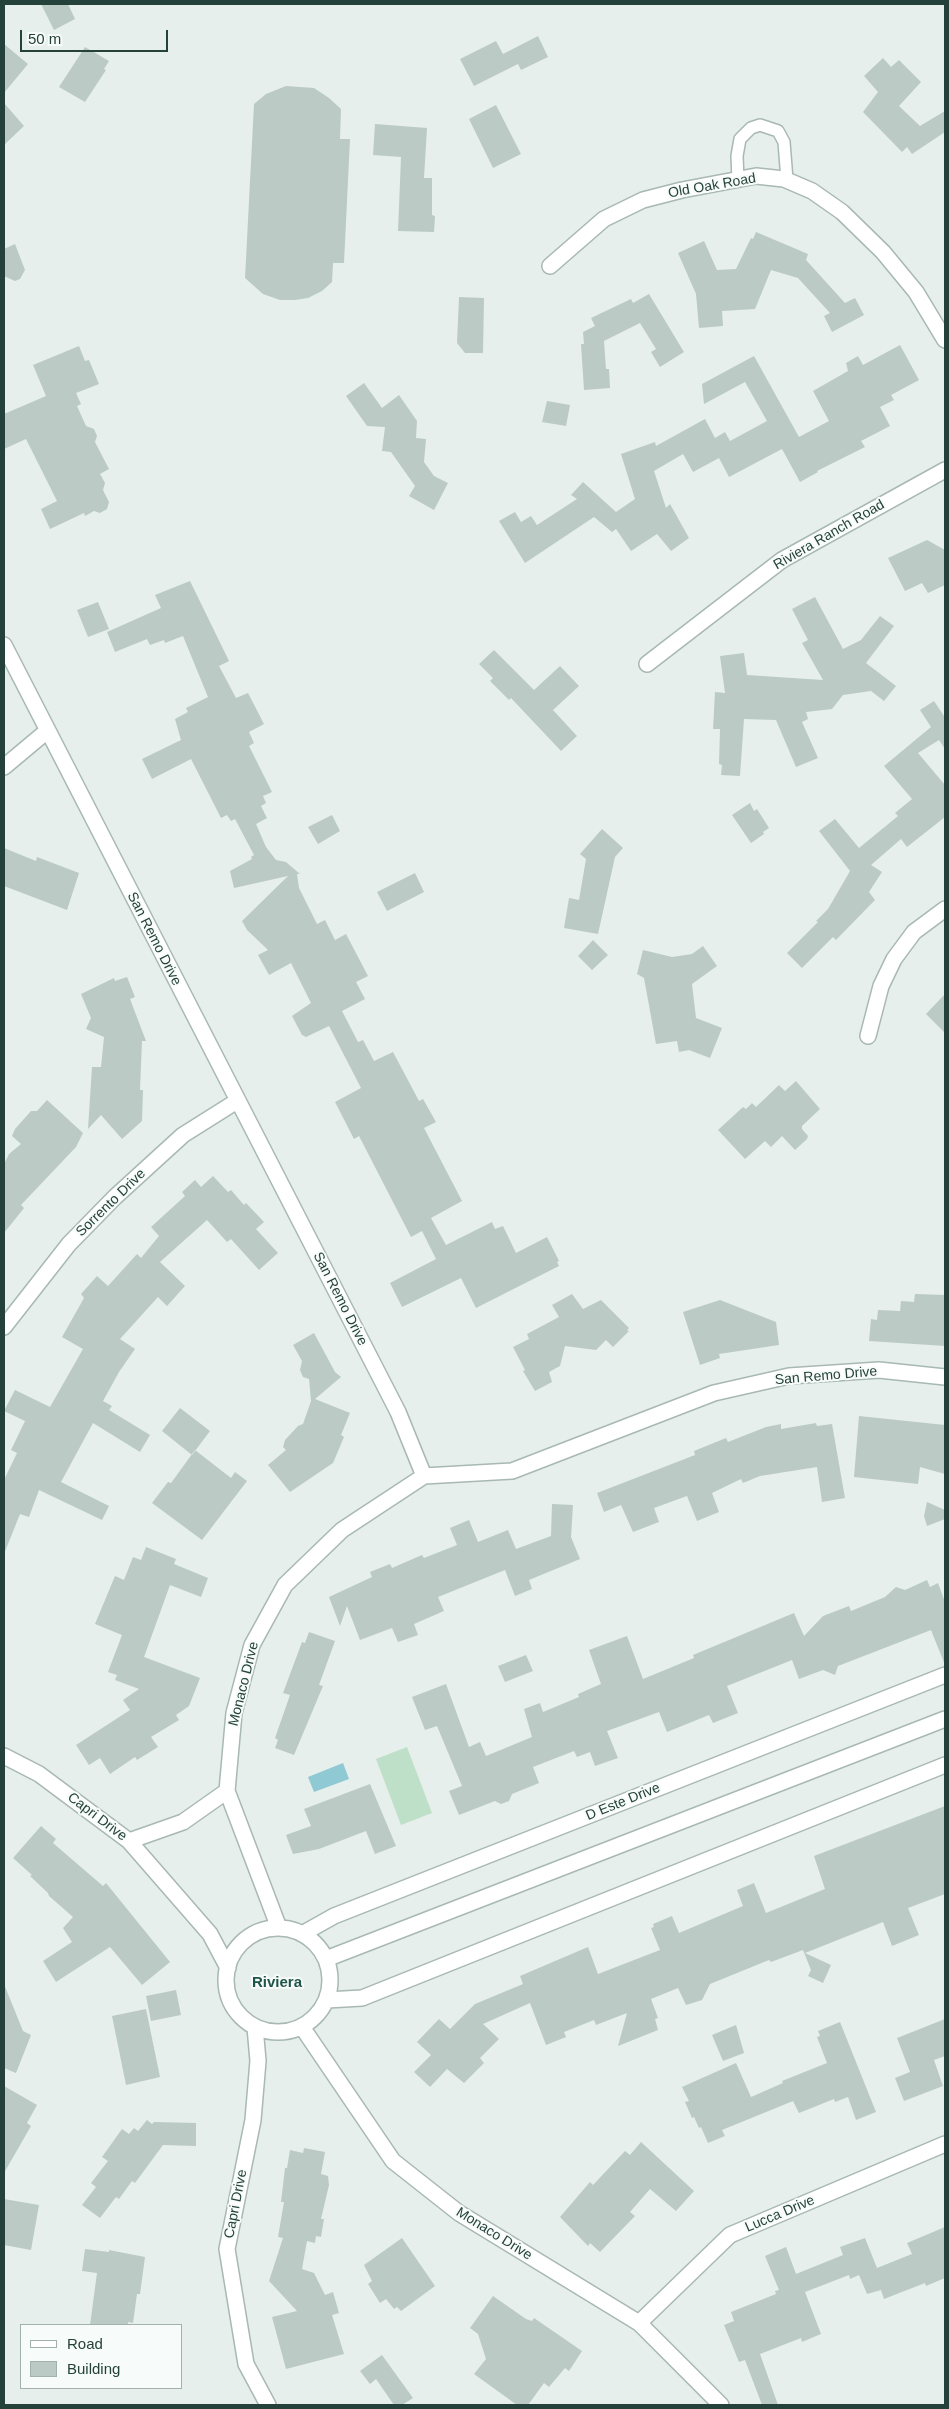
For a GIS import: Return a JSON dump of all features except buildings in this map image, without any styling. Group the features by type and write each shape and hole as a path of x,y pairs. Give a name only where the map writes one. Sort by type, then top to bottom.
{"street":[{"name":"Old Oak Road","path":"550,266 604,219 643,200 682,190 756,176 787,180 812,191 842,212 883,252 916,292 945,340"},
{"name":"Riviera Ranch Road","path":"647,664 782,560 945,470"},
{"name":"San Remo Drive","path":"4,645 398,1412 424,1476 512,1471 714,1393 789,1376 879,1370 945,1378"},
{"path":"4,767 47,731"},
{"path":"868,1036 881,986 894,959 914,932 945,909"},
{"name":"Sorrento Drive","path":"4,1327 69,1244 115,1197 183,1135 237,1101"},
{"name":"Monaco Drive","path":"279,1928 227,1791 234,1713 252,1645 285,1585 342,1530 424,1476"},
{"name":"D Este Drive","path":"302,1934 334,1916 945,1675"},
{"path":"326,1959 945,1719"},
{"name":"Capri Drive","path":"4,1756 39,1774 129,1841 210,1934 228,1968"},
{"path":"326,2000 362,1998 945,1765"},
{"path":"129,1841 183,1822 227,1791"},
{"path":"279,1928 302,1934 316,1944 326,1959 330,1973 330,1987 326,2000 320,2011 302,2027 278,2032 254,2027 241,2016 231,2002 226,1985 228,1968 235,1952 246,1939 262,1931 279,1928"},
{"name":"Capri Drive","path":"254,2027 258,2062 253,2120 227,2249 246,2364 268,2405"},
{"name":"Monaco Drive","path":"302,2027 393,2161 459,2213 639,2323 720,2405"},
{"name":"Lucca Drive","path":"639,2323 730,2235 945,2144"}],"lane":[{"path":"738,180 737,156 740,139 752,128 760,125 778,131 784,142 787,180"}],"green space":[{"path":"407,1747 432,1813 401,1825 376,1759"}],"water":[{"path":"343,1763 349,1779 314,1792 308,1777"}],"district":[{"name":"Riviera","path":"277,1983"}]}
